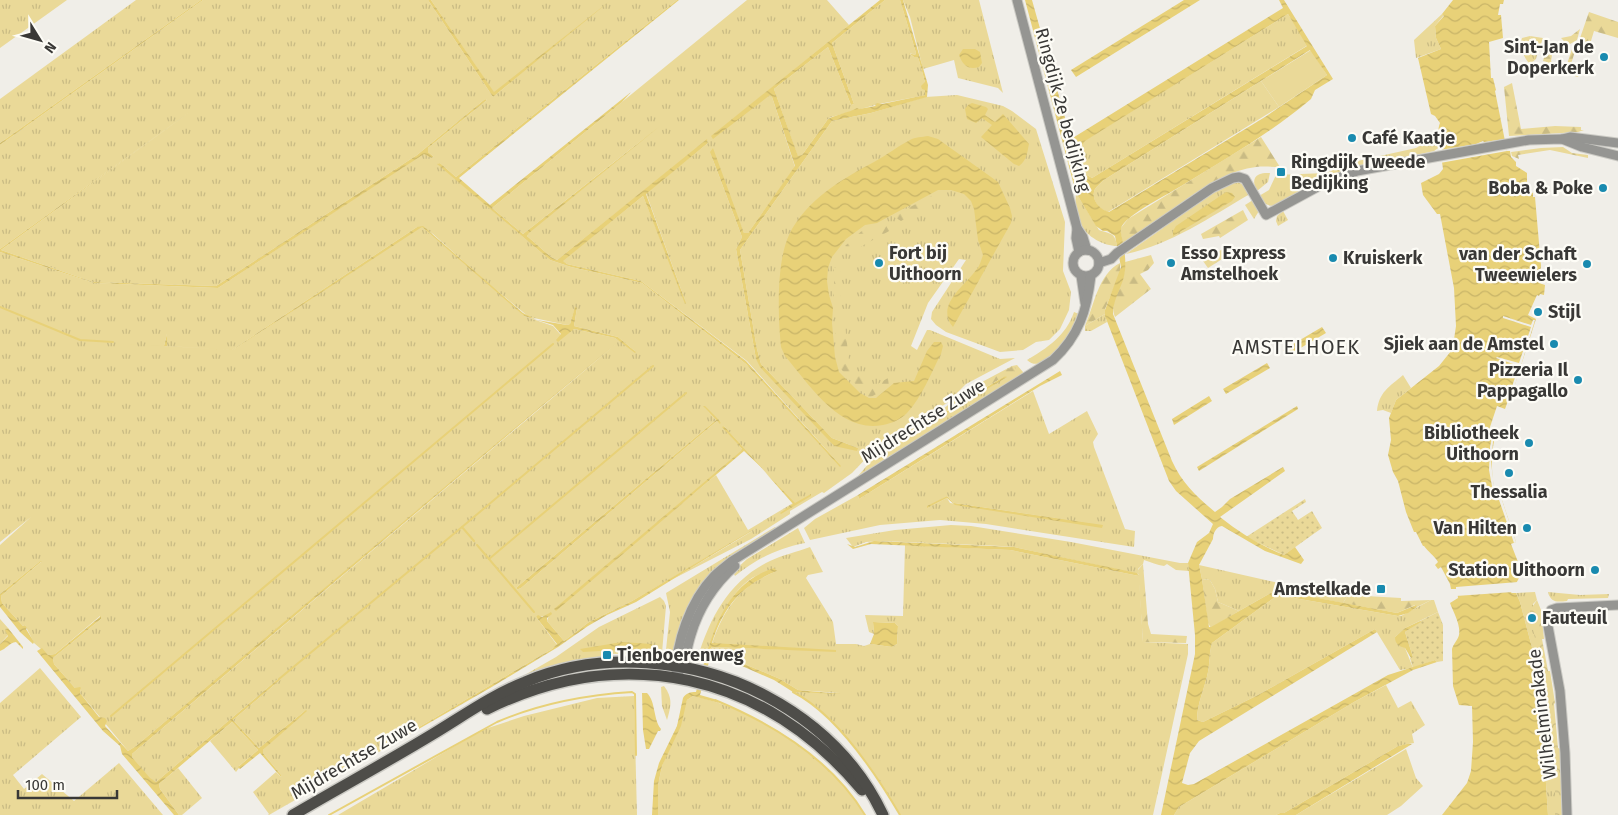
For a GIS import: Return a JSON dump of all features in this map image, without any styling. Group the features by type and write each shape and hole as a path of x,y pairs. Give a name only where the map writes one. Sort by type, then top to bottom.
{"main road":[{"name":"Mijdrechtse Zuwe","path":"292,815 434,734 462,715 526,681 555,672 606,662 636,662 679,666"},
{"path":"679,666 703,677 760,692 800,716 830,740 854,768 872,793 882,815"},
{"name":"Mijdrechtse Zuwe","path":"434,734 520,694 557,682 614,674 652,674 676,678"},
{"path":"676,678 703,677"}],"street":[{"name":"Ringdijk 2e bedijking","path":"1017,0 1077,228 1083,237 1083,251"},
{"path":"1098,259 1110,252 1117,252 1126,247 1212,188 1233,178 1245,178 1266,215 1338,178 1366,168 1537,140 1570,137 1618,143"},
{"path":"1562,139 1582,147 1618,156"},
{"path":"1083,251 1098,259 1097,271 1086,276 1077,273 1073,264 1073,260 1083,251"},
{"name":"Mijdrechtse Zuwe","path":"676,678 683,635 699,596 714,576 732,561 1053,360 1063,351 1076,334 1082,320 1086,276"},
{"name":"Wilhelminakade","path":"1567,815 1566,753 1560,691 1548,619 1551,610 1556,608 1618,605"}],"green space":[{"path":"0,0 67,0 0,48"},
{"path":"136,0 201,0 0,143 0,99"},
{"path":"203,0 428,0 493,97 585,21 494,93 431,0 677,0 456,177 440,163 438,164 550,260 571,267 642,283 746,364 841,466 747,361 641,281 567,264 562,261 643,196 686,303 646,193 708,143 707,140 557,260 527,236 529,232 647,136 523,234 492,208 747,0 827,0 849,25 712,136 770,94 795,167 748,233 744,233 710,152 742,237 736,249 756,359 834,446 858,448 832,438 761,364 740,250 832,121 871,113 925,97 957,95 1003,106 1036,129 1065,222 1063,271 1071,292 1069,310 1060,329 1049,340 1036,342 1023,350 1000,352 946,332 931,319 932,312 966,260 959,259 928,303 911,346 917,350 927,330 930,330 1000,359 1015,358 966,384 947,403 880,444 852,473 824,493 822,492 790,511 790,514 751,539 671,580 759,527 632,601 589,622 564,641 547,621 550,613 545,616 536,617 557,645 552,649 268,815 253,792 276,772 282,776 263,753 263,750 306,710 259,748 233,720 280,680 279,678 156,782 150,779 132,757 132,754 616,344 128,751 80,693 81,688 75,688 54,664 53,658 101,619 100,616 55,654 48,655 34,643 25,625 23,626 2,603 1,596 41,562 0,594 0,545 31,517 0,542 0,252 94,283 218,288 424,153 431,158 434,157 428,152 428,148 487,100 485,99 417,155 216,286 93,282 1,250 191,111 0,249 0,145","holes":["417,227 233,350 232,350","422,227 433,234 490,285","495,289 529,317 567,325 570,324 575,308 577,308 574,326 618,337 636,352 615,338 574,329 561,335 553,326 524,316","167,334 167,346 216,349 164,346","704,407 721,422 717,421 521,588 516,590 517,587 716,420","723,427 793,503 748,530 716,475 555,609 742,451"]},
{"path":"885,0 900,0 916,53 915,55 910,54 918,57 925,82 926,95 879,104 831,117 802,155 798,157 774,89 828,47 851,105 854,104 832,43"},
{"path":"903,0 979,0 1003,93 998,88 958,78 954,60 923,69 910,17"},
{"path":"1589,12 1618,22 1618,38 1594,31 1587,54 1575,51 1569,71 1579,75 1578,77 1564,73 1573,46 1579,41"},
{"path":"1288,14 1308,45 1092,178 1087,175 1082,165 1080,148 1084,141"},
{"path":"1442,14 1444,15 1435,26 1436,38 1441,49 1416,58 1414,40"},
{"path":"1580,29 1577,40 1570,44 1568,51 1566,43 1561,38 1571,36"},
{"path":"1530,36 1537,55 1536,59 1530,64 1524,56 1521,45 1522,38"},
{"path":"1530,36 1543,38 1537,55 1536,48"},
{"path":"1548,44 1553,49 1552,64 1543,61"},
{"path":"1311,50 1327,75 1279,107 1261,81"},
{"path":"1261,81 1279,107 1108,212 1097,204 1094,193 1104,180"},
{"path":"1512,83 1521,129 1555,126 1581,127 1581,130 1584,130 1578,132 1509,136 1504,87"},
{"path":"1438,134 1441,146 1434,151 1361,167 1278,205 1267,205 1259,196 1269,190 1276,175 1326,173 1353,162 1416,148 1423,144 1431,135"},
{"path":"1261,137 1280,167 1256,167 1238,171 1221,178 1187,199 1123,245 1120,229 1128,219"},
{"path":"1563,147 1572,153 1588,155 1588,158 1550,150 1518,155 1519,159 1512,156 1511,152 1541,148"},
{"path":"1270,173 1268,182 1257,191 1254,185 1255,179 1258,175"},
{"path":"1236,180 1250,194 1175,237 1126,254 1163,228 1162,226 1215,191"},
{"path":"1076,193 1099,230 1113,236 1117,246 1096,240 1083,229 1076,213"},
{"path":"935,194 939,200 901,221 893,216"},
{"path":"1253,200 1259,211 1254,219 1245,205"},
{"path":"1243,210 1248,220 1220,238 1219,236 1203,239 1201,234"},
{"path":"1283,211 1288,220 1278,226 1277,216"},
{"path":"886,220 891,230 853,251 845,246 865,228"},
{"path":"1226,247 1230,254 1208,268 1203,261"},
{"path":"1151,255 1154,263 1148,270 1140,274 1151,289 1115,317 1114,304 1125,269 1125,262"},
{"path":"1120,263 1120,273 1105,309 1105,314 1085,326 1102,282 1113,268"},
{"path":"834,267 841,272 840,305 834,305"},
{"path":"1074,312 1079,314 1076,321 1058,349 1042,362 1034,364 1027,360 1049,346 1061,335"},
{"path":"1105,314 1107,322 1091,331 1085,331 1085,326"},
{"path":"835,324 845,326 849,361 871,388 888,378 889,387 869,398 837,365"},
{"path":"1017,365 1023,372 1022,376 858,476 882,448 942,410 965,391","holes":["1005,376 907,436 906,435"]},
{"path":"1014,366 1016,370 976,392 966,395 972,388"},
{"path":"1403,375 1411,388 1396,400 1391,413 1383,410 1377,411 1382,394"},
{"path":"1033,391 1049,434 1087,411 1098,434 1093,442 1094,447 1125,529 1135,531 1134,547 986,524 940,520 880,525 810,540 804,528 815,519 858,495 859,499","holes":["947,496 954,503 1103,525 950,503 947,498 927,508"]},
{"path":"1305,499 1306,502 1292,511 1298,520 1312,511 1322,528 1284,555 1246,537"},
{"path":"951,525 971,526 1071,542 1188,563 1189,571 1176,570 1167,564 1164,566 1144,560 1138,569 1139,574 1014,547 1001,546 881,541 866,542 853,547 846,538 895,530"},
{"path":"775,527 776,529 728,559 701,585 689,603 681,621 673,652 665,659 670,612 666,593"},
{"path":"798,528 805,543 768,555 735,576 733,572 747,559"},
{"path":"905,545 1010,550 1139,576 1143,642 1188,644 1188,654 1153,815 900,815 854,746 824,715 809,702 793,692 839,693 798,690 780,679 714,651 711,647 836,651 712,644 722,619 736,599 753,583 777,571 758,575 739,589 724,611 705,659 698,657 716,614 733,589 744,578 770,561 810,547 823,572 808,575 806,578 833,622 836,644 864,646 870,644 892,647 897,644 898,626 895,623 873,622 874,634 869,632 865,615 903,616"},
{"path":"1143,564 1148,624 1151,634 1187,636 1186,643 1143,642 1138,570"},
{"path":"1199,565 1279,583 1348,595 1343,603 1276,590 1239,611 1218,602 1215,589 1210,580 1202,579"},
{"path":"1202,579 1210,580 1215,589 1218,602 1239,611 1211,628 1208,623"},
{"path":"1535,592 1537,600 1533,604 1543,676 1548,735 1555,771 1555,815 1548,815 1539,674 1516,593"},
{"path":"1548,592 1580,595 1609,594 1608,598 1557,601 1551,598"},
{"path":"1348,595 1401,598 1401,601 1431,600 1417,607 1415,605 1397,613 1343,603"},
{"path":"660,597 666,606 662,653 605,654 604,656 493,693 556,657 599,627"},
{"path":"1275,597 1288,597 1398,616 1434,600 1438,612 1405,628 1395,637 1405,648 1413,668 1400,670 1375,629 1258,695 1203,722 1197,720 1198,708 1208,672 1212,643"},
{"path":"1537,600 1541,610 1544,639 1542,639 1555,703 1558,748 1560,749 1562,815 1555,815 1555,771 1548,735 1543,676 1530,615 1530,610"},
{"path":"1438,612 1443,625 1443,661 1437,662 1435,660 1413,668 1410,658 1413,657 1405,632 1420,621"},
{"path":"0,619 8,628 6,630 8,635 0,644"},
{"path":"40,668 81,717 13,775 24,789 42,774 74,801 119,763 163,815 0,815 0,703"},
{"path":"1386,685 1398,708 1411,701 1425,725 1412,734 1414,743 1398,746 1284,813 1276,815 1174,815 1179,807 1354,702"},
{"path":"664,686 669,694 670,702 667,720 662,706 661,687"},
{"path":"634,696 637,815 338,815 482,730 524,716 597,698"},
{"path":"693,696 743,712 791,739 833,775 851,794 865,815 658,815 658,785 662,766 687,700"},
{"path":"232,722 258,750 239,766 236,772 210,741"},
{"path":"1406,749 1416,778 1423,786 1401,806 1387,815 1296,815"},
{"path":"178,768 202,798 182,815 179,815 160,789 159,784"}],"water":[{"path":"203,0 0,145 0,143"},
{"path":"428,0 431,0 494,92 611,0 493,97"},
{"path":"679,0 459,178 490,205 631,92 622,102 492,208 523,234 660,126 529,233 527,236 557,260 707,139 708,143 646,194 685,304 643,196 563,261 567,264 641,281 746,361 840,467 746,364 642,283 571,267 550,260 437,164 440,163 456,177"},
{"path":"880,0 885,0 832,43 854,104 851,105 828,47 774,89 798,156 802,155 831,117 857,108 875,106 877,103 882,104 925,95 925,90 921,86 925,82 918,57 914,57 909,53 915,55 916,53 900,0 903,0 928,85 927,97 871,113 832,121 740,250 761,364 832,438 858,448 857,451 834,446 760,367 756,359 736,249 742,237 710,152 713,148 744,233 748,233 795,166 772,97 770,95 713,139 711,136"},
{"path":"1025,0 1032,0 1071,139 1283,8 1279,0 1284,0 1333,79 1315,90 1311,99 1265,134 1147,206 1126,221 1121,231 1125,268 1113,314 1176,469 1190,489 1215,512 1230,499 1283,467 1285,471 1220,517 1250,538 1284,555 1295,547 1304,560 1301,564 1265,551 1222,526 1218,528 1199,565 1209,627 1276,590 1397,613 1416,605 1417,607 1408,613 1398,616 1288,597 1275,597 1212,643 1208,672 1197,714 1197,720 1203,722 1258,695 1375,629 1377,632 1199,741 1190,753 1182,783 1194,784 1388,675 1435,660 1437,662 1413,670 1354,702 1179,807 1174,815 1161,815 1195,654 1188,563 1197,542 1209,533 1213,524 1176,491 1169,481 1105,316 1105,310 1121,267 1115,236 1096,226 1076,193","holes":["1288,14 1307,46 1092,178 1087,175 1082,165 1080,148 1085,141","1310,50 1327,75 1265,117 1109,212 1097,204 1094,193 1104,180"]},
{"path":"1184,0 1200,0 1076,77 1071,70"},
{"path":"1453,0 1504,0 1503,4 1500,4 1498,15 1501,15 1503,38 1489,42 1491,78 1493,78 1496,90 1507,151 1510,151 1516,166 1527,173 1527,190 1533,193 1533,197 1535,197 1541,266 1539,283 1545,285 1544,295 1537,295 1528,315 1536,319 1506,412 1498,410 1492,428 1497,430 1493,446 1492,469 1495,494 1500,494 1516,542 1511,544 1518,562 1522,565 1519,578 1511,593 1516,593 1520,602 1539,674 1548,815 1442,815 1467,783 1471,771 1473,742 1472,706 1459,705 1453,686 1452,649 1459,631 1450,603 1458,598 1457,589 1451,589 1441,567 1438,569 1435,565 1438,562 1423,546 1416,532 1414,532 1388,455 1391,440 1389,418 1396,400 1439,366 1451,351 1456,326 1454,288 1440,214 1437,214 1423,195 1421,183 1439,174 1443,169 1442,162 1445,162 1438,132 1440,123 1431,114 1418,58 1441,49 1436,38 1435,26 1444,16 1442,14"},
{"path":"963,49 975,49 980,52 982,63 979,67 972,68 962,62 959,55"},
{"path":"485,99 487,100 428,148 428,152 434,157 431,158 424,154 218,288 94,283 0,252 0,249 191,111 1,250 93,282 216,286 417,155"},
{"path":"972,103 986,107 988,109 985,115 995,122 1003,114 1029,144 1022,164 1019,166 1014,164 981,137 992,125 982,118 976,123 967,119 965,109"},
{"path":"928,136 938,139 998,182 1010,208 1011,223 953,327 948,319 947,311 949,304 977,268 983,255 978,240 974,209 971,201 964,194 951,190 938,190 877,223 865,225 846,239 832,257 828,268 827,281 833,308 832,323 835,357 839,372 860,393 869,398 876,398 894,383 914,381 927,351 934,342 941,342 943,346 926,385 907,413 890,423 867,426 839,415 815,393 785,356 781,347 779,321 779,290 782,260 789,235 805,211 815,201 838,183 906,142 914,138"},
{"path":"1226,192 1232,193 1235,197 1232,201 1173,236 1176,226"},
{"path":"423,226 523,313 537,320 567,325 570,324 575,307 577,308 574,326 618,337 636,352 615,338 574,329 558,342 556,340 561,334 553,325 524,316 422,227 232,350 417,227"},
{"path":"1322,327 1326,333 1287,356 1283,350"},
{"path":"167,334 167,346 218,349 164,346"},
{"path":"615,344 132,754 132,757 150,778 156,782 279,678 280,680 233,720 259,748 307,711 263,750 263,753 281,777 260,753 240,769 238,767 258,750 232,722 159,784 160,789 179,815 174,815 122,754 120,746 103,731 37,651 42,648 48,655 55,654 101,616 101,619 53,658 54,664 75,688 81,688 80,693 99,717 105,718 107,721 105,726 128,751"},
{"path":"1267,363 1270,368 1226,394 1223,389"},
{"path":"1060,371 1062,375 1040,386 859,499 858,495"},
{"path":"1005,376 1007,377 907,437 906,435"},
{"path":"1209,396 1212,401 1174,425 1172,419"},
{"path":"703,406 721,422 720,424 717,421 521,588 516,590 517,587 716,420"},
{"path":"1297,406 1298,409 1199,471 1197,467"},
{"path":"724,426 763,469 744,451 556,611 554,609 741,451 742,449 722,427"},
{"path":"765,472 795,503 811,494 811,496 781,514 793,504"},
{"path":"947,496 954,503 1103,525 1102,528 955,505 947,498 927,508 927,506"},
{"path":"759,526 636,602 588,626 558,647 490,688 269,815 552,649 557,644 536,617 538,615 542,617 551,612 552,614 547,618 547,621 564,641 589,622 632,601"},
{"path":"874,541 1014,547 1137,573 1139,576 1010,550 871,544 853,549 847,544 855,547"},
{"path":"42,561 1,596 2,603 27,628 34,642 33,644 20,632 0,607 0,594"},
{"path":"774,568 777,571 744,590 728,608 712,643 836,650 836,652 711,647 714,651 780,679 798,690 841,694 793,692 774,680 742,666 713,657 710,658 700,695 714,699 719,703 693,696 687,700 681,726 662,766 658,785 658,815 652,815 654,781 659,763 677,726 683,698 688,693 696,692 712,636 720,618 729,602 741,588 755,576"},
{"path":"1420,621 1405,632 1413,657 1411,658 1405,648 1397,643 1395,637 1405,628"},
{"path":"873,622 895,623 898,626 897,644 892,647 870,644 874,634"},
{"path":"8,628 23,649 16,642 0,651 0,644 8,636 5,630"},
{"path":"622,642 652,644 652,648 583,652 580,649"},
{"path":"642,693 647,693 650,697 658,725 661,729 658,731 649,749 646,749 643,730"},
{"path":"1412,744 1296,815 1276,815 1284,813 1398,746"}],"pier":[{"path":"1505,139 1507,151 1440,163 1442,160 1440,150 1476,144 1483,141"},
{"path":"1503,316 1531,325 1533,320 1535,320 1506,414 1500,412 1495,427 1499,430 1497,430 1493,442 1491,462 1495,494 1500,494 1516,542 1514,543 1498,497 1494,497 1489,470 1493,432 1489,430 1497,406 1505,409 1509,398 1489,391 1490,389 1509,395 1519,366 1496,358 1519,363 1531,327 1503,318"},
{"path":"1518,582 1513,592 1456,596 1456,587"}],"waterway":[{"path":"0,307 80,340 113,342"},
{"path":"111,716 553,344"},
{"path":"474,541 462,527 653,366"},
{"path":"477,545 489,559 686,393"},
{"path":"279,679 462,527"},
{"path":"489,559 534,612"},
{"path":"329,815 497,722 514,715 563,701 615,693 632,692 635,694 636,755"},
{"path":"793,692 809,702 824,715 854,746 900,815"},
{"path":"715,700 758,720 799,746 836,777 865,815"}],"place":[{"name":"Sint-Jan de Doperkerk","path":"1604,57"},
{"name":"Café Kaatje","path":"1352,138"},
{"name":"Ringdijk Tweede Bedijking","path":"1281,172"},
{"name":"Boba & Poke","path":"1603,188"},
{"name":"Kruiskerk","path":"1333,258"},
{"name":"Fort bij Uithoorn","path":"879,263"},
{"name":"Esso Express Amstelhoek","path":"1171,263"},
{"name":"van der Schaft Tweewielers","path":"1587,264"},
{"name":"Stijl","path":"1538,312"},
{"name":"Sjiek aan de Amstel","path":"1554,344"},
{"name":"Pizzeria Il Pappagallo","path":"1578,380"},
{"name":"Bibliotheek Uithoorn","path":"1529,443"},
{"name":"Thessalia","path":"1509,473"},
{"name":"Van Hilten","path":"1527,528"},
{"name":"Station Uithoorn","path":"1595,570"},
{"name":"Amstelkade","path":"1381,589"},
{"name":"Fauteuil","path":"1532,618"},
{"name":"Tienboerenweg","path":"607,655"}],"district":[{"name":"AMSTELHOEK","path":"1296,347"}]}
